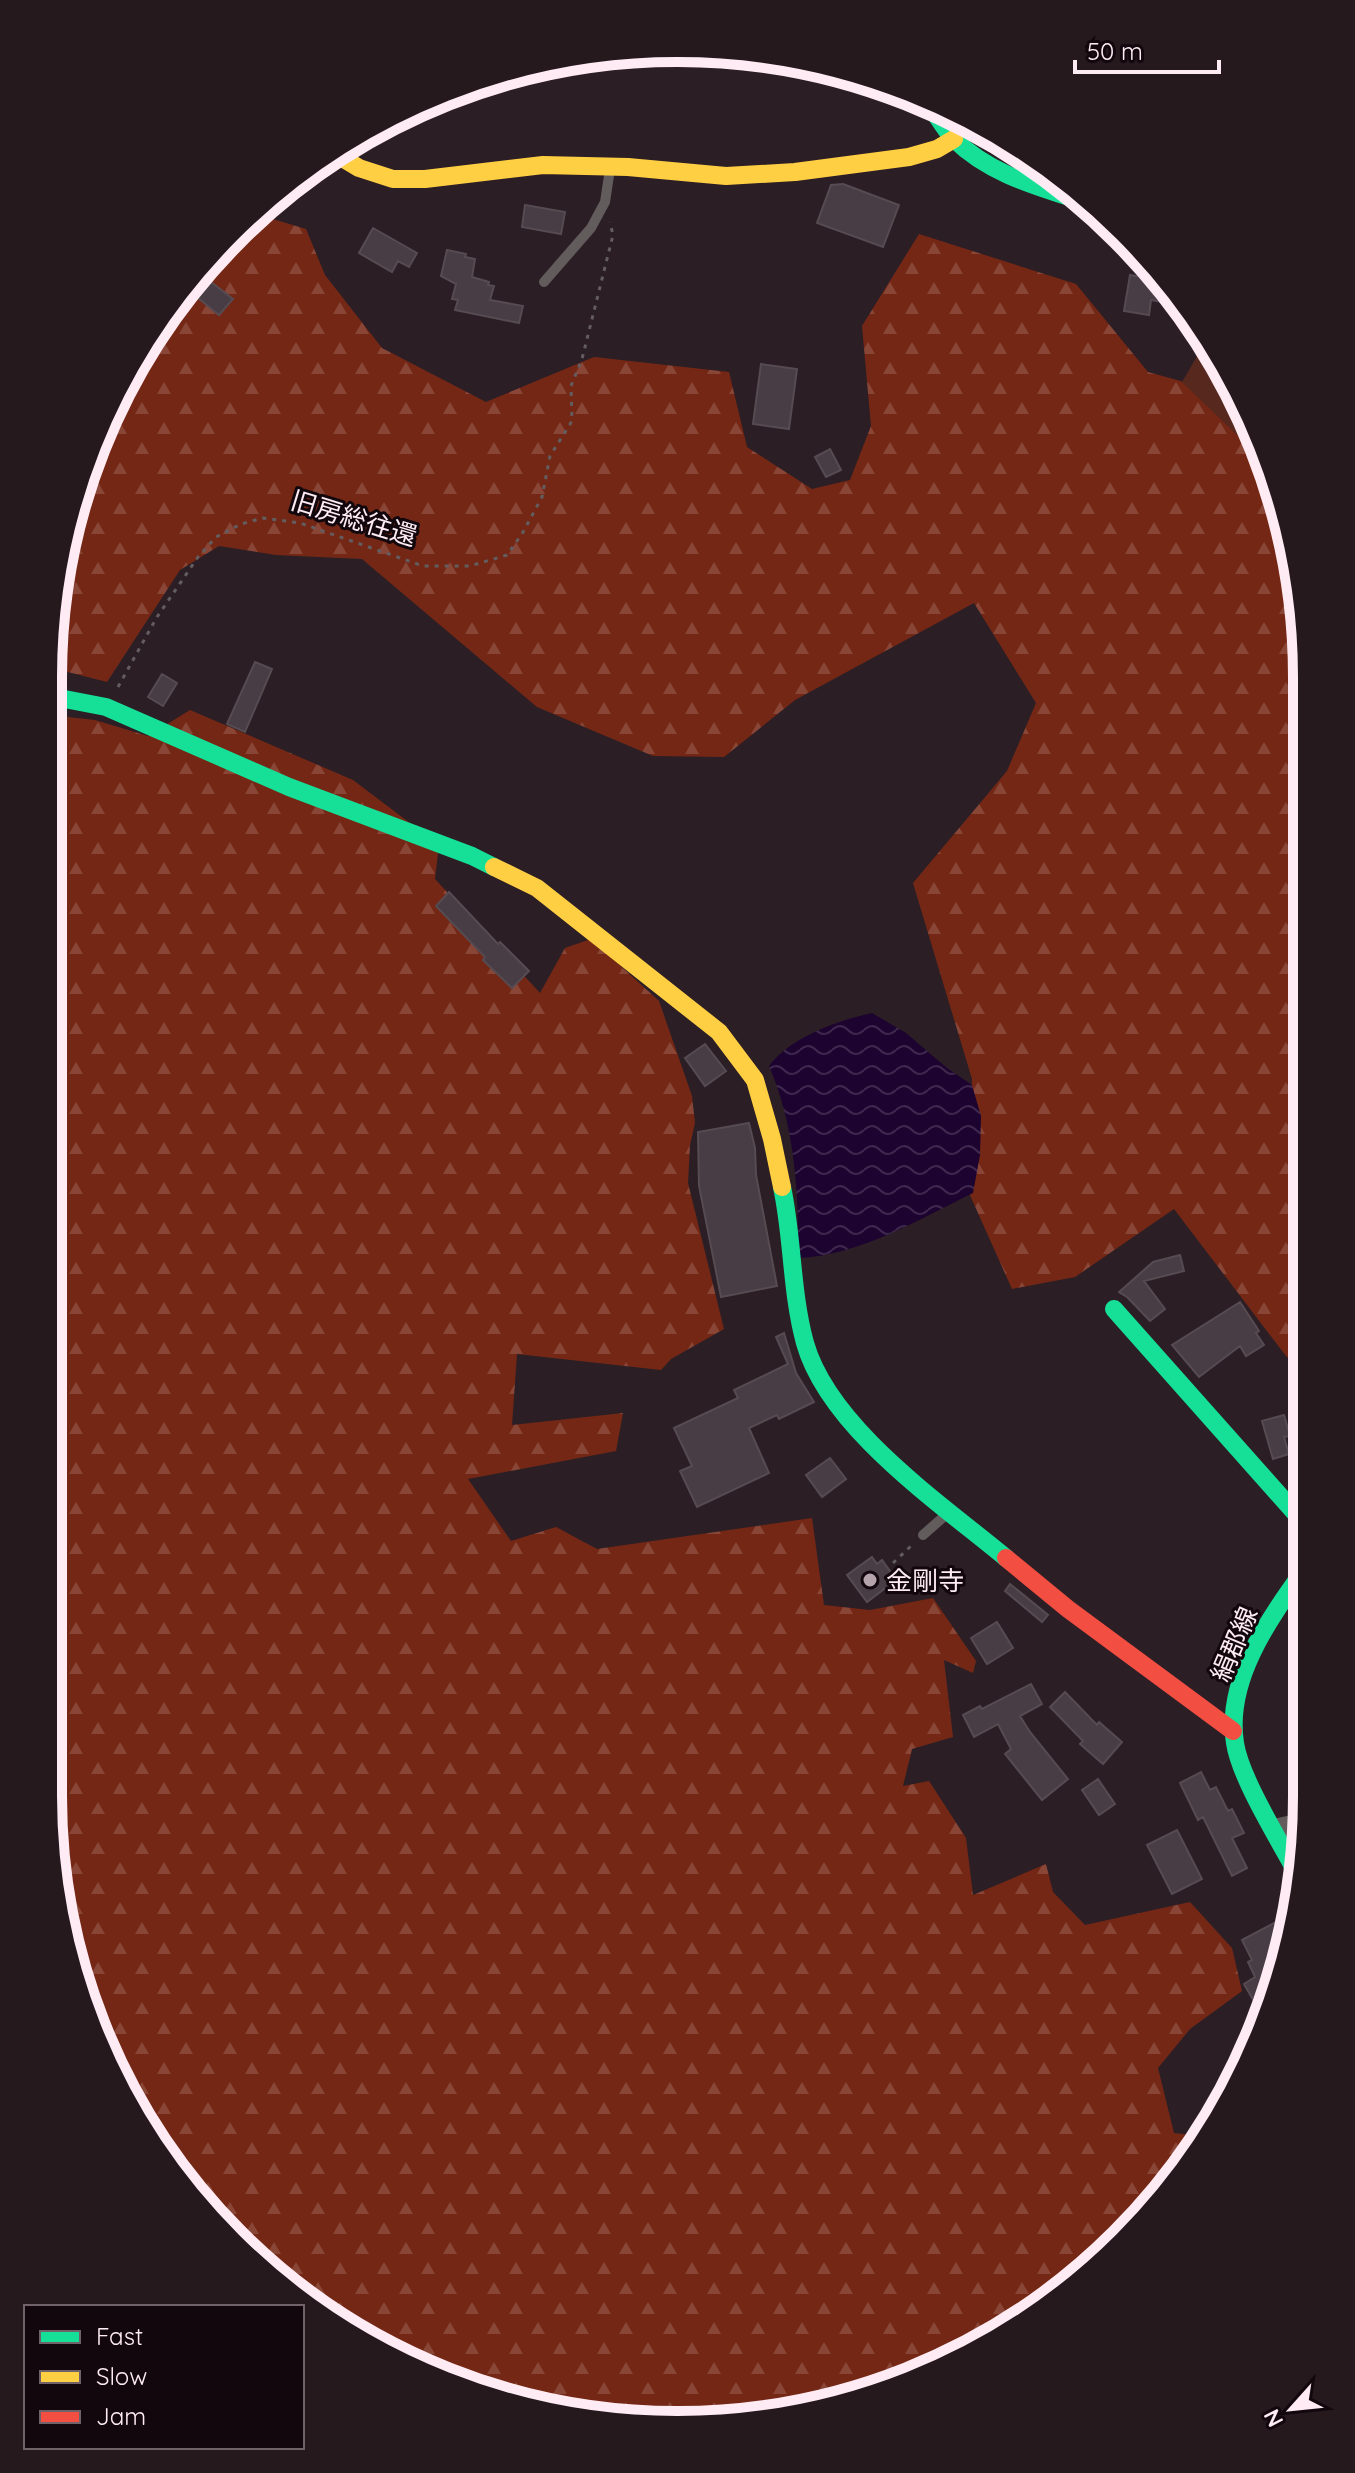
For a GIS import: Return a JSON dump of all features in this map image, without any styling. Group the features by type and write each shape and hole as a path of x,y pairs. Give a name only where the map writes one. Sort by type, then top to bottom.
{"street":[{"path":"941,121 954,139 981,162 1010,177 1056,192"},
{"path":"345,160 359,168 393,179 425,179 543,165 726,176 795,172 909,157 937,149 954,139"},
{"path":"62,699 106,707 289,787 472,856 537,888 719,1032 755,1080 786,1206 799,1317 813,1367 845,1414 887,1460 1098,1634 1233,1731"},
{"path":"1114,1309 1293,1510"},
{"name":"絹郡線","path":"1290,1859 1241,1765 1233,1731 1239,1688 1254,1650 1293,1586"},
{"path":"1274,1829 1292,1825"}],"lane":[{"path":"544,282 591,228 605,202 611,167"},
{"path":"923,1535 949,1512"}],"path":[{"name":"旧房総往還","path":"106,707 157,617 198,557 216,537 241,524 263,518 300,523 423,566 470,566 507,555 542,497 550,456 572,421 571,386 582,359 613,235 605,202"},
{"path":"893,1563 923,1535"}],"green space":[{"path":"269,218 306,229 325,275 382,348 486,402 594,357 729,372 747,447 812,489 850,480 871,426 862,326 919,234 1076,284 1148,372 1195,385 1236,418 1260,480 1281,557 1292,637 1293,678 1293,1362 1174,1209 1075,1277 1012,1289 969,1193 972,1079 913,883 1007,771 1036,703 974,603 795,700 724,757 653,756 537,707 362,559 276,555 219,546 180,570 107,682 64,671 63,637 74,557 95,480 125,405 144,370 189,303 242,242"},
{"path":"190,710 353,780 439,845 435,879 540,993 565,948 591,939 659,1001 692,1096 695,1123 690,1145 688,1183 724,1329 671,1359 661,1370 517,1354 512,1425 623,1413 616,1451 468,1479 511,1541 556,1527 597,1549 812,1518 824,1605 870,1610 933,1598 976,1661 973,1673 944,1660 953,1737 912,1749 903,1786 929,1781 966,1838 973,1895 1046,1864 1053,1892 1085,1925 1190,1902 1232,1948 1242,1991 1190,2029 1158,2068 1174,2133 1190,2135 1166,2170 1113,2231 1052,2284 985,2329 950,2348 837,2390 758,2406 718,2410 637,2410 597,2406 518,2390 480,2378 405,2348 370,2329 303,2284 272,2258 242,2231 189,2170 144,2103 125,2068 83,1955 67,1876 63,1836 62,716 95,720 148,736"}],"shaded area":[{"path":"1199,352 1230,405 1247,445 1182,382"}],"water":[{"path":"872,1013 906,1033 972,1085 981,1116 980,1155 973,1193 866,1243 821,1256 798,1258 794,1160 785,1112 769,1066 789,1047 815,1032"}],"building":[{"path":"843,184 899,205 883,247 817,223 831,185"},
{"path":"525,205 565,212 561,234 522,227"},
{"path":"373,228 417,253 409,267 398,261 392,272 359,253"},
{"path":"447,250 475,259 472,277 494,286 490,300 523,306 519,323 455,310 458,300 452,299 456,284 441,276"},
{"path":"1130,275 1144,277 1166,303 1151,300 1149,315 1124,311"},
{"path":"208,280 233,299 219,315 195,296"},
{"path":"761,364 797,369 789,429 753,424"},
{"path":"830,449 841,470 826,477 815,457"},
{"path":"255,662 272,669 245,732 227,724"},
{"path":"162,674 177,683 163,706 148,697"},
{"path":"449,892 498,944 500,942 529,971 512,988 436,906"},
{"path":"705,1044 726,1071 705,1086 685,1058"},
{"path":"749,1123 777,1286 721,1297 699,1186 698,1132"},
{"path":"1180,1255 1184,1271 1144,1281 1165,1309 1150,1321 1119,1292 1153,1262"},
{"path":"1240,1302 1259,1331 1256,1333 1264,1345 1246,1356 1240,1346 1199,1377 1172,1345"},
{"path":"784,1333 796,1373 814,1402 779,1419 777,1415 749,1428 769,1473 697,1507 680,1471 692,1466 674,1428 738,1398 734,1390 788,1364 776,1337"},
{"path":"1284,1415 1290,1436 1284,1437 1289,1454 1273,1459 1262,1421"},
{"path":"830,1458 846,1479 822,1497 806,1475"},
{"name":"金剛寺","path":"872,1557 877,1564 882,1560 892,1574 887,1577 892,1583 867,1602 847,1575"},
{"path":"1010,1584 1048,1615 1042,1622 1005,1591"},
{"path":"997,1622 1013,1648 987,1664 971,1638"},
{"path":"1031,1684 1042,1704 1020,1716 1068,1779 1042,1800 1005,1754 1011,1749 998,1724 974,1737 963,1715 980,1706 982,1709"},
{"path":"1065,1692 1097,1725 1099,1722 1122,1742 1103,1764 1080,1744 1083,1741 1050,1707"},
{"path":"1201,1772 1210,1790 1216,1787 1228,1811 1232,1809 1244,1833 1232,1838 1247,1868 1232,1876 1203,1817 1198,1820 1180,1783"},
{"path":"1098,1779 1115,1804 1099,1815 1082,1790"},
{"path":"1177,1830 1202,1879 1172,1894 1147,1845"},
{"path":"1280,1920 1256,2004 1244,1984 1255,1977 1248,1962 1252,1960 1242,1940"}],"traffic: fast":[{"path":"940,121 954,139 984,163 1056,193"},
{"path":"62,699 106,707 289,787 494,867"},
{"path":"782,1187 800,1324 818,1374 837,1405 890,1462 1006,1558"},
{"path":"1114,1309 1293,1510"},
{"path":"1290,1860 1238,1757 1234,1719 1237,1696 1253,1650 1293,1586"}],"traffic: slow":[{"path":"345,160 359,168 393,179 425,179 543,165 628,167 726,176 795,172 909,157 937,149 954,139"},
{"path":"494,867 537,888 719,1032 755,1080 782,1187"}],"traffic: jam":[{"path":"1006,1558 1068,1609 1233,1731"}],"place":[{"name":"金剛寺","path":"870,1580"}]}
